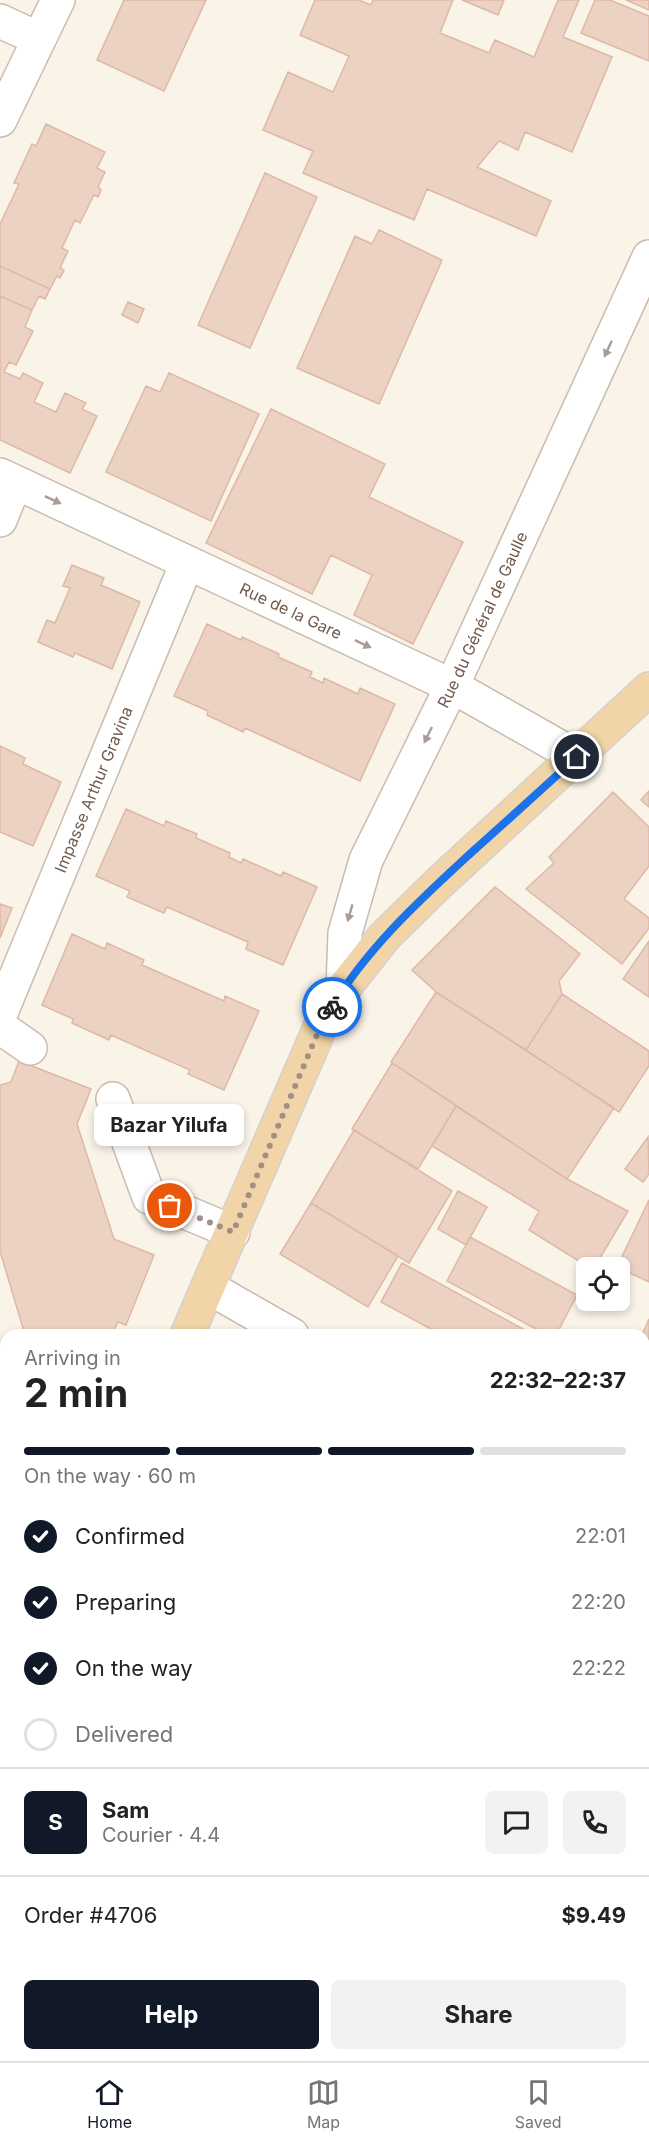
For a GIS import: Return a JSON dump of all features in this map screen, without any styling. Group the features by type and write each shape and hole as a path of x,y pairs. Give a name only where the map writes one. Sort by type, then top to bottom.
{"main road":[{"path":"190,1329 322,1023 343,989 384,936 649,689"}],"street":[{"path":"0,120 58,0"},
{"path":"0,21 39,39"},
{"name":"Rue du Général de Gaulle","path":"343,989 345,933 366,860 639,308 649,257"},
{"path":"0,520 7,479"},
{"name":"Rue de la Gare","path":"7,479 452,686 577,757"},
{"name":"Impasse Arthur Gravina","path":"0,1015 187,563"},
{"path":"0,1027 30,1048"},
{"path":"113,1099 149,1197 233,1232"},
{"path":"208,1287 282,1329"}],"building":[{"path":"124,0 206,0 164,91 97,60"},
{"path":"315,0 359,0 371,5 373,0 453,0 440,33 489,53 495,40 534,57 558,0 579,0 563,37 612,57 572,152 525,132 518,150 499,141 477,167 551,201 536,236 427,189 414,220 303,173 313,151 263,130 288,72 333,92 349,56 300,35"},
{"path":"462,0 504,0 498,15"},
{"path":"595,0 610,0 649,16 649,61 581,33"},
{"path":"626,0 649,0 649,10"},
{"path":"46,124 105,152 97,168 105,172 98,187 101,190 98,197 94,195 80,223 75,220 62,248 68,251 60,268 64,270 60,278 57,276 50,289 0,266 0,224 19,184 14,183 32,144 36,146"},
{"path":"265,173 317,197 250,348 198,325"},
{"path":"379,230 442,260 379,404 297,368 355,236 372,244"},
{"path":"0,266 50,289 45,299 39,296 32,310 0,296"},
{"path":"0,296 32,310 25,327 33,331 16,365 9,362 4,372 20,379 23,373 43,383 34,402 56,412 65,393 86,403 82,409 97,416 70,473 0,440"},
{"path":"128,302 144,309 138,323 122,315"},
{"path":"169,373 259,414 211,521 106,472 146,386 160,392"},
{"path":"271,409 385,464 369,497 463,542 413,644 354,615 372,575 331,555 312,594 206,543"},
{"path":"72,565 104,578 101,585 140,602 112,669 75,653 73,657 38,642 47,620 55,623 70,588 63,586"},
{"path":"207,624 279,654 278,657 312,672 310,677 323,683 324,678 358,694 360,688 395,704 360,781 245,728 243,732 207,715 208,711 174,696"},
{"path":"0,746 25,758 23,764 61,782 33,846 0,832"},
{"path":"649,791 649,807 641,800"},
{"path":"613,792 649,827 649,866 624,899 649,918 649,928 622,964 526,889 554,863 549,857"},
{"path":"126,809 164,826 166,821 197,834 196,838 230,853 229,857 241,863 243,859 281,876 283,872 317,887 283,965 246,949 248,942 167,907 164,913 127,897 130,891 96,876"},
{"path":"495,887 580,954 559,981 562,994 526,1050 436,992 412,970"},
{"path":"0,904 12,908 0,938"},
{"path":"72,934 105,949 107,943 144,960 142,965 224,1001 225,996 259,1011 224,1090 188,1074 190,1070 111,1035 109,1040 72,1023 73,1019 42,1005"},
{"path":"649,941 649,997 623,979"},
{"path":"436,992 614,1108 567,1179 391,1062"},
{"path":"562,994 649,1051 649,1066 619,1112 526,1050"},
{"path":"19,1061 91,1089 77,1124 114,1239 154,1255 126,1325 118,1322 115,1329 23,1329 0,1251 0,1085 11,1082"},
{"path":"392,1063 456,1106 418,1169 352,1129"},
{"path":"456,1106 567,1179 628,1211 601,1257 576,1257 576,1259 529,1230 539,1211 432,1146"},
{"path":"354,1130 452,1191 409,1263 311,1203"},
{"path":"648,1137 649,1174 643,1182 625,1169"},
{"path":"458,1191 487,1207 466,1245 438,1229"},
{"path":"649,1200 649,1282 630,1273 630,1257 622,1257"},
{"path":"311,1203 398,1256 368,1307 280,1254"},
{"path":"470,1237 576,1294 559,1329 536,1329 447,1281"},
{"path":"402,1263 523,1329 431,1329 381,1302"}],"way so far":[{"path":"170,1206 233,1232 322,1023 332,1007"}],"place":[{"name":"Bazar Yilufa","path":"170,1206"}],"route":[{"path":"332,1007 363,961 384,936 577,757"}]}
